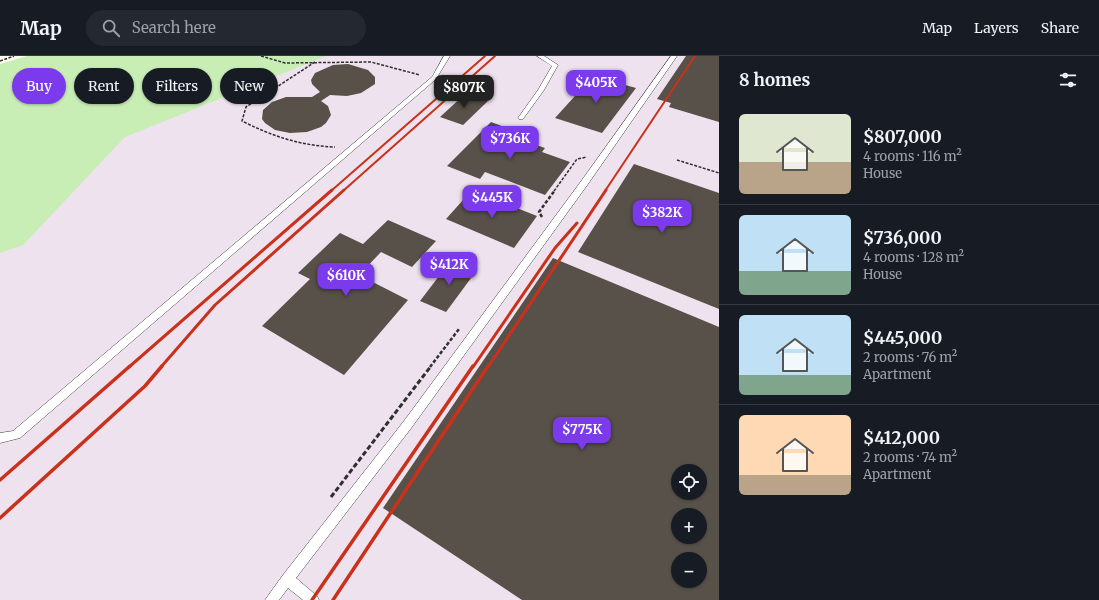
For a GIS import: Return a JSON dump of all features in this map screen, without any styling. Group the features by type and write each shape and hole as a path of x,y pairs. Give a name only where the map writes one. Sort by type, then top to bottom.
{"lane":[{"path":"0,438 16,435 355,146 434,78 447,56"},
{"path":"521,118 555,64 540,56"},
{"path":"271,600 408,424 585,182 674,56"},
{"path":"287,579 313,600"}],"path":[{"path":"0,60 14,56"},
{"path":"261,56 285,63 371,62 434,78"},
{"path":"315,62 246,107 242,121 266,134 314,147 355,146"},
{"path":"544,220 540,212 577,159 592,156"},
{"path":"677,160 719,173"},
{"path":"329,499 462,325"}],"shaded area":[{"path":"237,56 719,56 719,600 0,600 0,185 149,104 212,104 212,70"}],"green space":[{"path":"27,56 326,56 278,75 278,68 220,68 220,99 212,102 212,68 142,68 142,104 207,104 125,137 23,245 0,253 0,64"}],"building":[{"path":"686,56 719,56 719,122 669,107 671,103 657,99"},
{"path":"348,64 368,70 375,77 375,84 361,93 347,96 330,95 321,101 328,106 331,115 326,123 321,127 307,132 290,133 275,130 265,123 262,119 263,110 270,104 278,104 278,100 286,97 312,97 320,92 312,84 311,80 315,73 333,65"},
{"path":"593,76 636,88 602,133 555,118"},
{"path":"465,94 488,101 463,125 440,117"},
{"path":"491,122 521,133 516,138 545,148 542,152 570,162 545,195 485,172 480,179 447,166"},
{"path":"634,164 719,193 719,309 578,252"},
{"path":"472,190 537,216 514,248 446,219"},
{"path":"388,220 436,241 412,267 381,252 359,275 408,300 344,375 262,326 310,279 298,273 340,233 363,244"},
{"path":"553,258 719,327 719,600 522,600 383,508"},
{"path":"452,259 477,270 446,312 420,301"}],"railway":[{"path":"331,191 485,56"},
{"path":"343,191 495,56"},
{"path":"605,191 695,56"},
{"path":"129,367 332,190"},
{"path":"161,367 215,305 344,190"},
{"path":"488,367 606,190"},
{"path":"473,367 555,248 577,223"},
{"path":"0,480 130,366"},
{"path":"0,518 145,386 162,366"},
{"path":"312,600 473,366"},
{"path":"333,600 488,366"}]}
